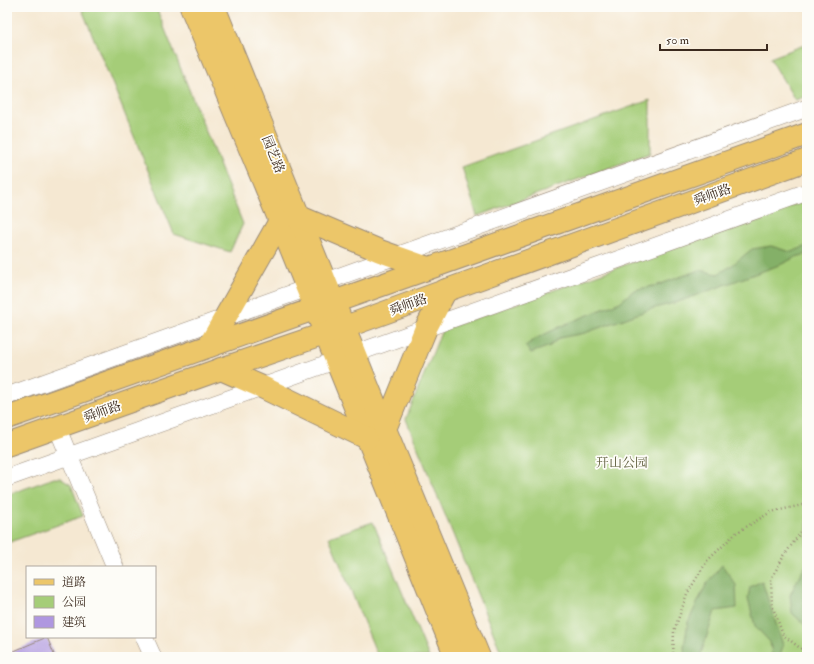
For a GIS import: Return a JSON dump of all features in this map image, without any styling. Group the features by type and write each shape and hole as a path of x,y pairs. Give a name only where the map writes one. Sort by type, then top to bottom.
{"main road":[{"path":"191,7 290,219 314,308 334,331 376,434 456,657"},
{"name":"园艺路","path":"214,7 290,219 334,301 334,331"},
{"name":"舜师路","path":"7,418 807,134"},
{"name":"舜师路","path":"7,445 221,368 334,331 807,160"},
{"path":"290,219 428,268"},
{"path":"209,346 225,318 290,219"},
{"path":"376,434 426,328 446,290"},
{"path":"221,368 262,387 376,434 479,657"}],"street":[{"path":"7,396 807,108"},
{"path":"7,478 807,192"},
{"path":"57,427 115,566"},
{"path":"144,638 153,657"}],"path":[{"path":"673,657 674,631 687,594 707,561 736,533 771,512 807,504"},
{"path":"807,522 785,554 771,579 772,605 783,635 807,652"}],"green space":[{"path":"81,7 156,7 243,224 230,252 174,234"},
{"path":"807,44 807,96 795,100 770,58"},
{"path":"650,100 650,153 477,216 462,167"},
{"name":"幵山公园","path":"807,200 807,657 503,657 406,419 442,330"},
{"path":"771,246 791,252 807,246 807,254 678,302 651,309 585,333 559,338 550,346 531,353 525,346 539,337 566,324 620,302 634,290 658,285 699,270 718,274 731,266 752,249"},
{"path":"54,478 60,478 71,485 83,516 7,543 7,495"},
{"path":"373,522 429,657 378,657 329,537"},
{"path":"807,564 807,627 792,613 790,595"},
{"path":"722,565 736,585 737,608 715,611 701,654 703,657 685,657 684,647 688,622 706,585"},
{"path":"762,581 783,645 780,657 769,657 772,655 770,642 755,626 748,598 750,587"}],"building":[{"path":"47,638 55,657 7,657 7,654"}]}
